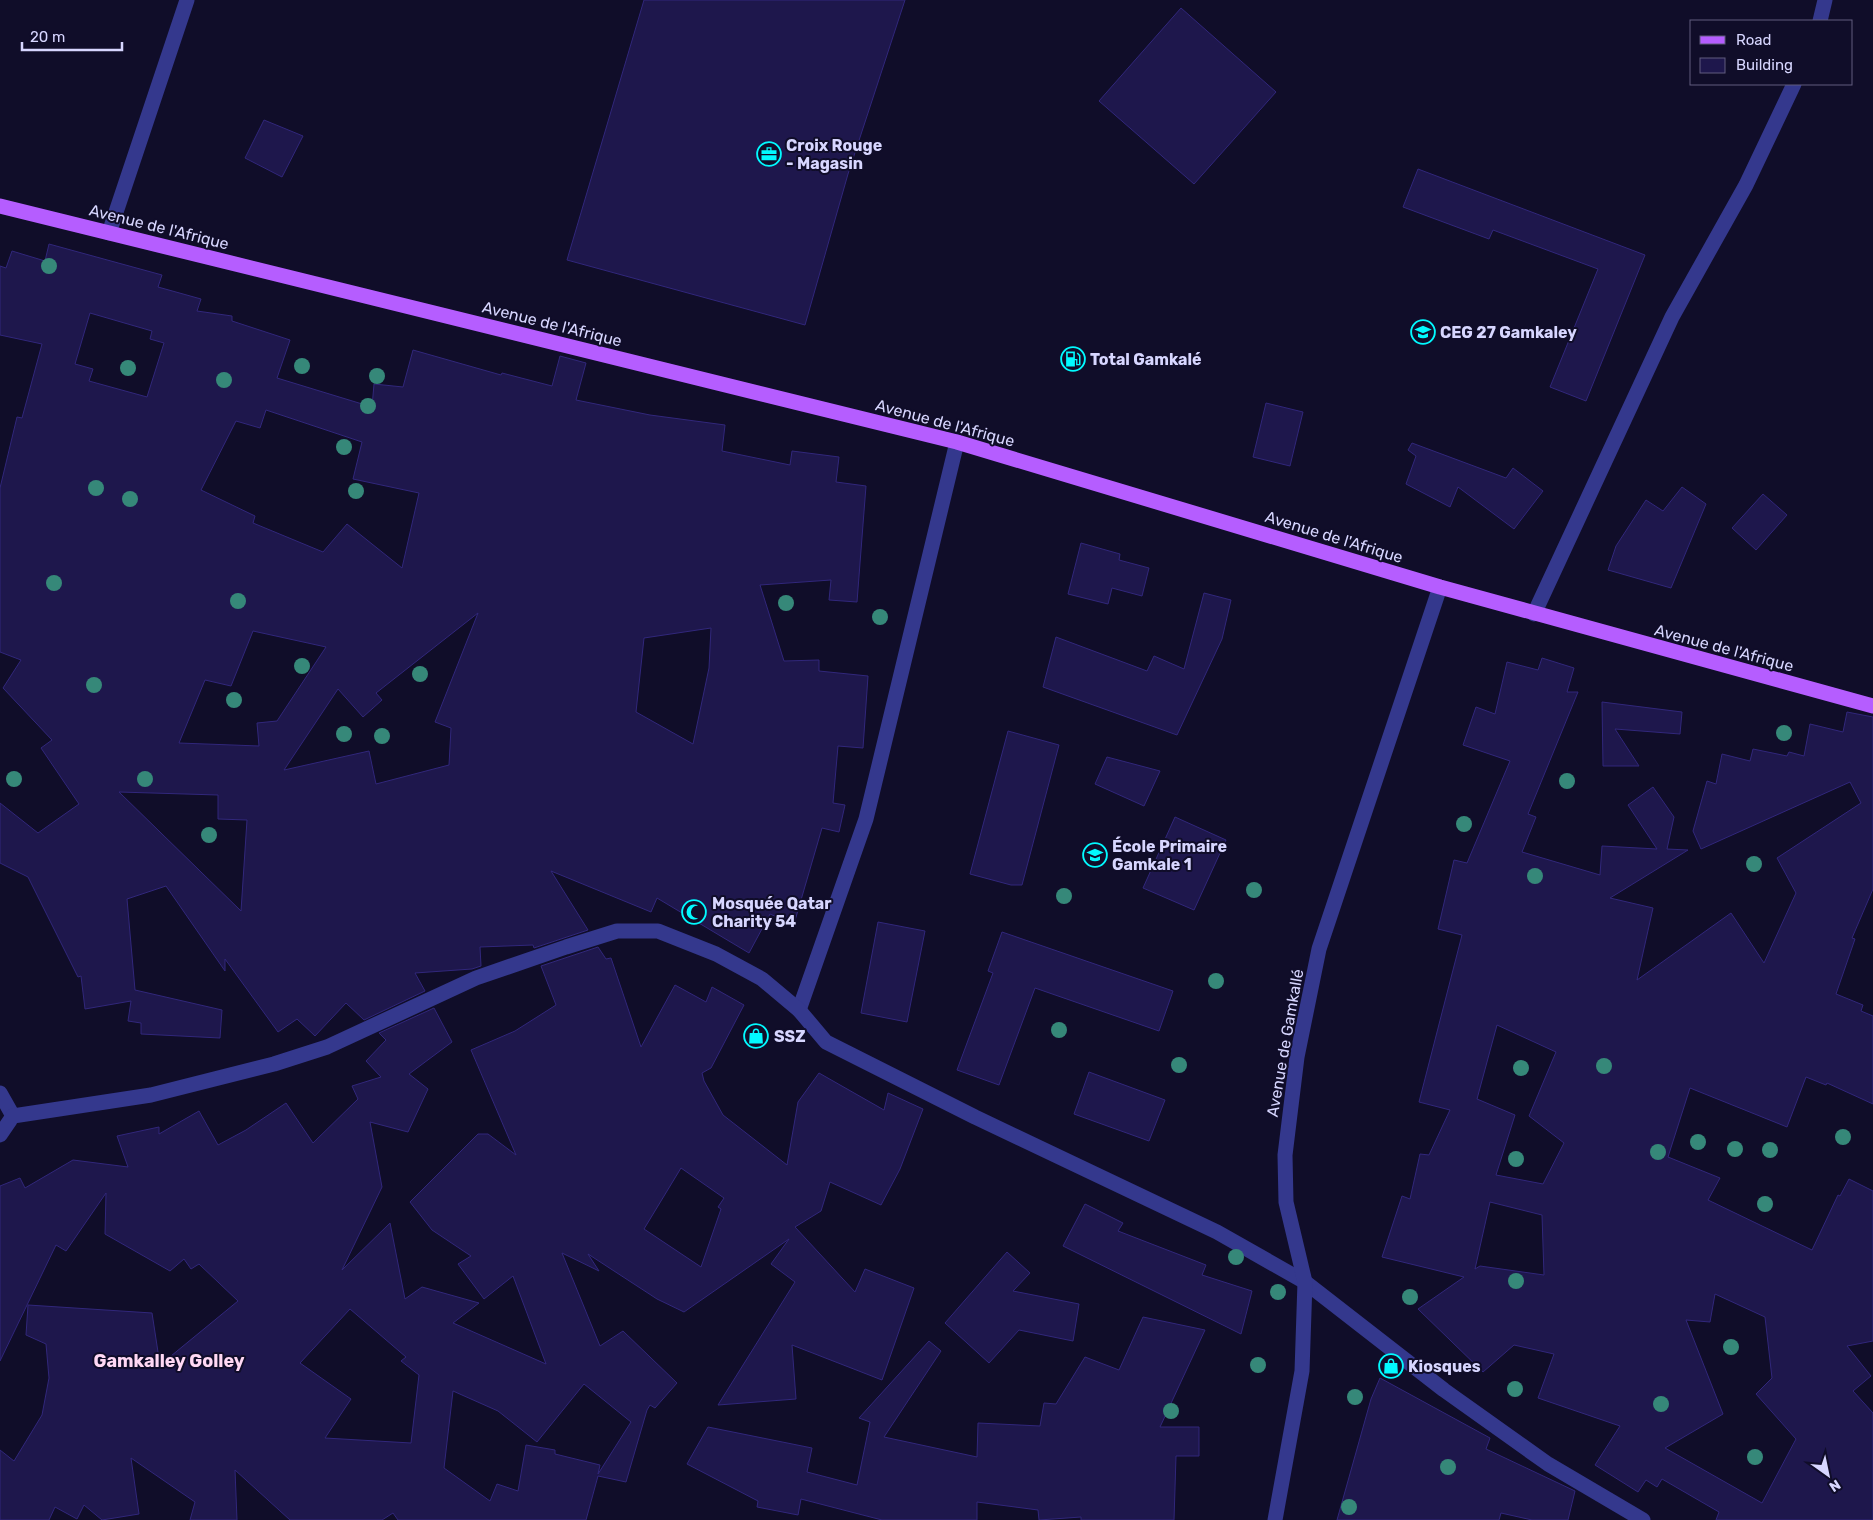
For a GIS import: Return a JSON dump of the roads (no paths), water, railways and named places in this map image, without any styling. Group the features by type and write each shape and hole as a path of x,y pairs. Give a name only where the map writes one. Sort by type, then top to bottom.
{"main road":[{"name":"Avenue de l'Afrique","path":"0,206 957,442 1440,587 1873,706"}],"street":[{"path":"109,233 187,0"},
{"path":"1820,20 1825,0"},
{"path":"1534,614 1672,317 1746,186 1794,85"},
{"path":"799,1010 866,819 957,442"},
{"name":"Avenue de Gamkallé","path":"1275,1520 1302,1371 1305,1282 1286,1202 1285,1155 1297,1057 1319,949 1440,587"},
{"path":"0,1135 13,1116 152,1095 274,1064 326,1047 476,978 617,931 658,931 716,954 762,979 799,1010 826,1042 975,1117 1217,1232 1305,1282 1444,1390 1548,1464 1642,1520"},
{"path":"0,1094 13,1116"}],"place":[{"name":"Croix Rouge - Magasin","path":"769,154"},
{"name":"CEG 27 Gamkaley","path":"1423,332"},
{"name":"Total Gamkalé","path":"1073,359"},
{"name":"École Primaire Gamkale 1","path":"1095,855"},
{"name":"Mosquée Qatar Charity 54","path":"694,912"},
{"name":"SSZ","path":"756,1036"},
{"name":"Kiosques","path":"1391,1366"}],"district":[{"name":"Gamkalley Golley","path":"169,1361"}]}
